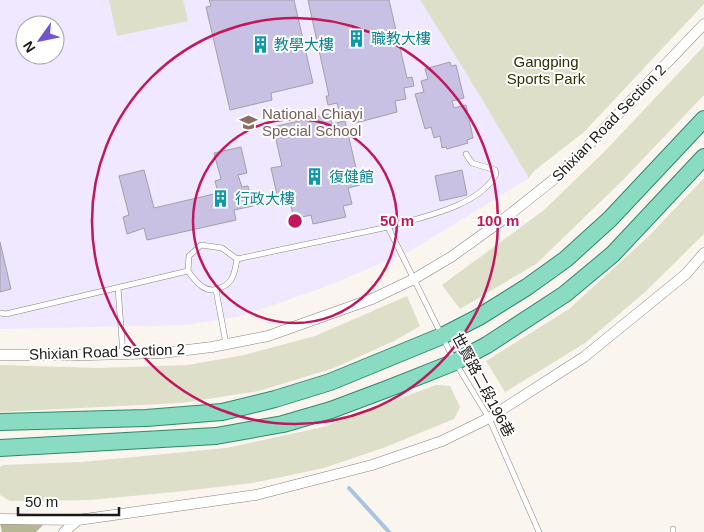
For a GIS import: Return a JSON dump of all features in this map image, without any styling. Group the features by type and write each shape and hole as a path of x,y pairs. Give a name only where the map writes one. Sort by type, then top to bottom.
{"main road":[{"path":"0,422 146,418 222,412 330,382 442,336 479,317 527,287 566,258 610,219 704,119"},
{"path":"0,448 216,436 283,424 369,396 455,362 487,345 572,289 613,254 704,157"}],"street":[{"name":"Shixian Road Section 2","path":"0,355 162,353 226,344 268,336 372,299 414,279 451,256 504,219 563,172 704,24"},
{"path":"0,519 78,520 256,496 372,466 442,441 490,418 584,357 686,274 704,253"},
{"path":"64,532 78,520"}],"lane":[{"path":"237,258 232,278 227,285 216,290 206,289 195,281 188,271 188,256 201,245 222,248 237,258 388,227 455,207 491,184 496,174 495,170 472,163 466,154"},
{"name":"世賢路二段196巷","path":"388,227 455,362 490,418 540,532"},
{"path":"0,313 6,314 188,271"},
{"path":"118,288 123,354"},
{"path":"216,290 226,344"}],"shaded area":[{"name":"National Chiayi Special School","path":"0,0 420,0 529,178 409,252 322,288 242,316 187,325 0,329"}],"green space":[{"path":"109,0 183,0 188,21 117,36"},
{"name":"Gangping Sports Park","path":"420,0 704,0 704,4 584,132 534,171 529,178"},
{"path":"704,46 704,95 622,181 536,264 460,309 442,285 544,210 606,150"},
{"path":"704,178 704,234 644,293 585,343 505,392 486,361 569,309 648,237"},
{"path":"407,296 420,326 394,341 334,368 259,391 181,403 0,412 0,365 99,368 188,365 244,355 315,336"},
{"path":"436,385 450,386 460,407 454,419 383,448 324,468 253,483 90,500 10,501 0,495 0,467 3,465 82,462 226,448 323,427"},
{"path":"0,523 43,525 36,532 2,532"}],"building":[{"name":"教學大樓","path":"209,0 294,0 313,83 271,93 272,100 230,110 206,7 211,6"},
{"name":"職教大樓","path":"308,0 389,0 407,78 412,77 414,86 404,88 406,99 395,101 397,112 352,124 349,112 340,114 337,103 328,105 326,96 329,96"},
{"path":"450,62 451,66 456,65 464,98 452,101 454,108 466,105 473,138 467,140 468,143 447,149 446,147 442,148 440,136 434,138 431,127 425,129 415,94 424,92 421,81 428,79 425,69"},
{"name":"復健館","path":"329,114 332,124 345,121 360,185 348,188 352,204 343,206 346,217 313,224 311,215 294,219 288,192 277,195 271,168 282,166 273,127"},
{"name":"行政大樓","path":"241,147 247,173 238,175 242,187 248,186 253,206 234,210 236,220 147,240 144,228 127,234 123,217 129,215 119,176 144,170 154,208 218,193 215,181 221,179 214,153"},
{"path":"462,170 467,195 440,201 435,176"},
{"path":"0,242 11,289 0,292"}],"waterway":[{"path":"349,488 389,532"}],"place":[{"name":"職教大樓","path":"357,39"},
{"name":"教學大樓","path":"260,45"},
{"name":"National Chiayi Special School","path":"248,123"},
{"name":"復健館","path":"315,177"},
{"name":"行政大樓","path":"221,199"}]}
